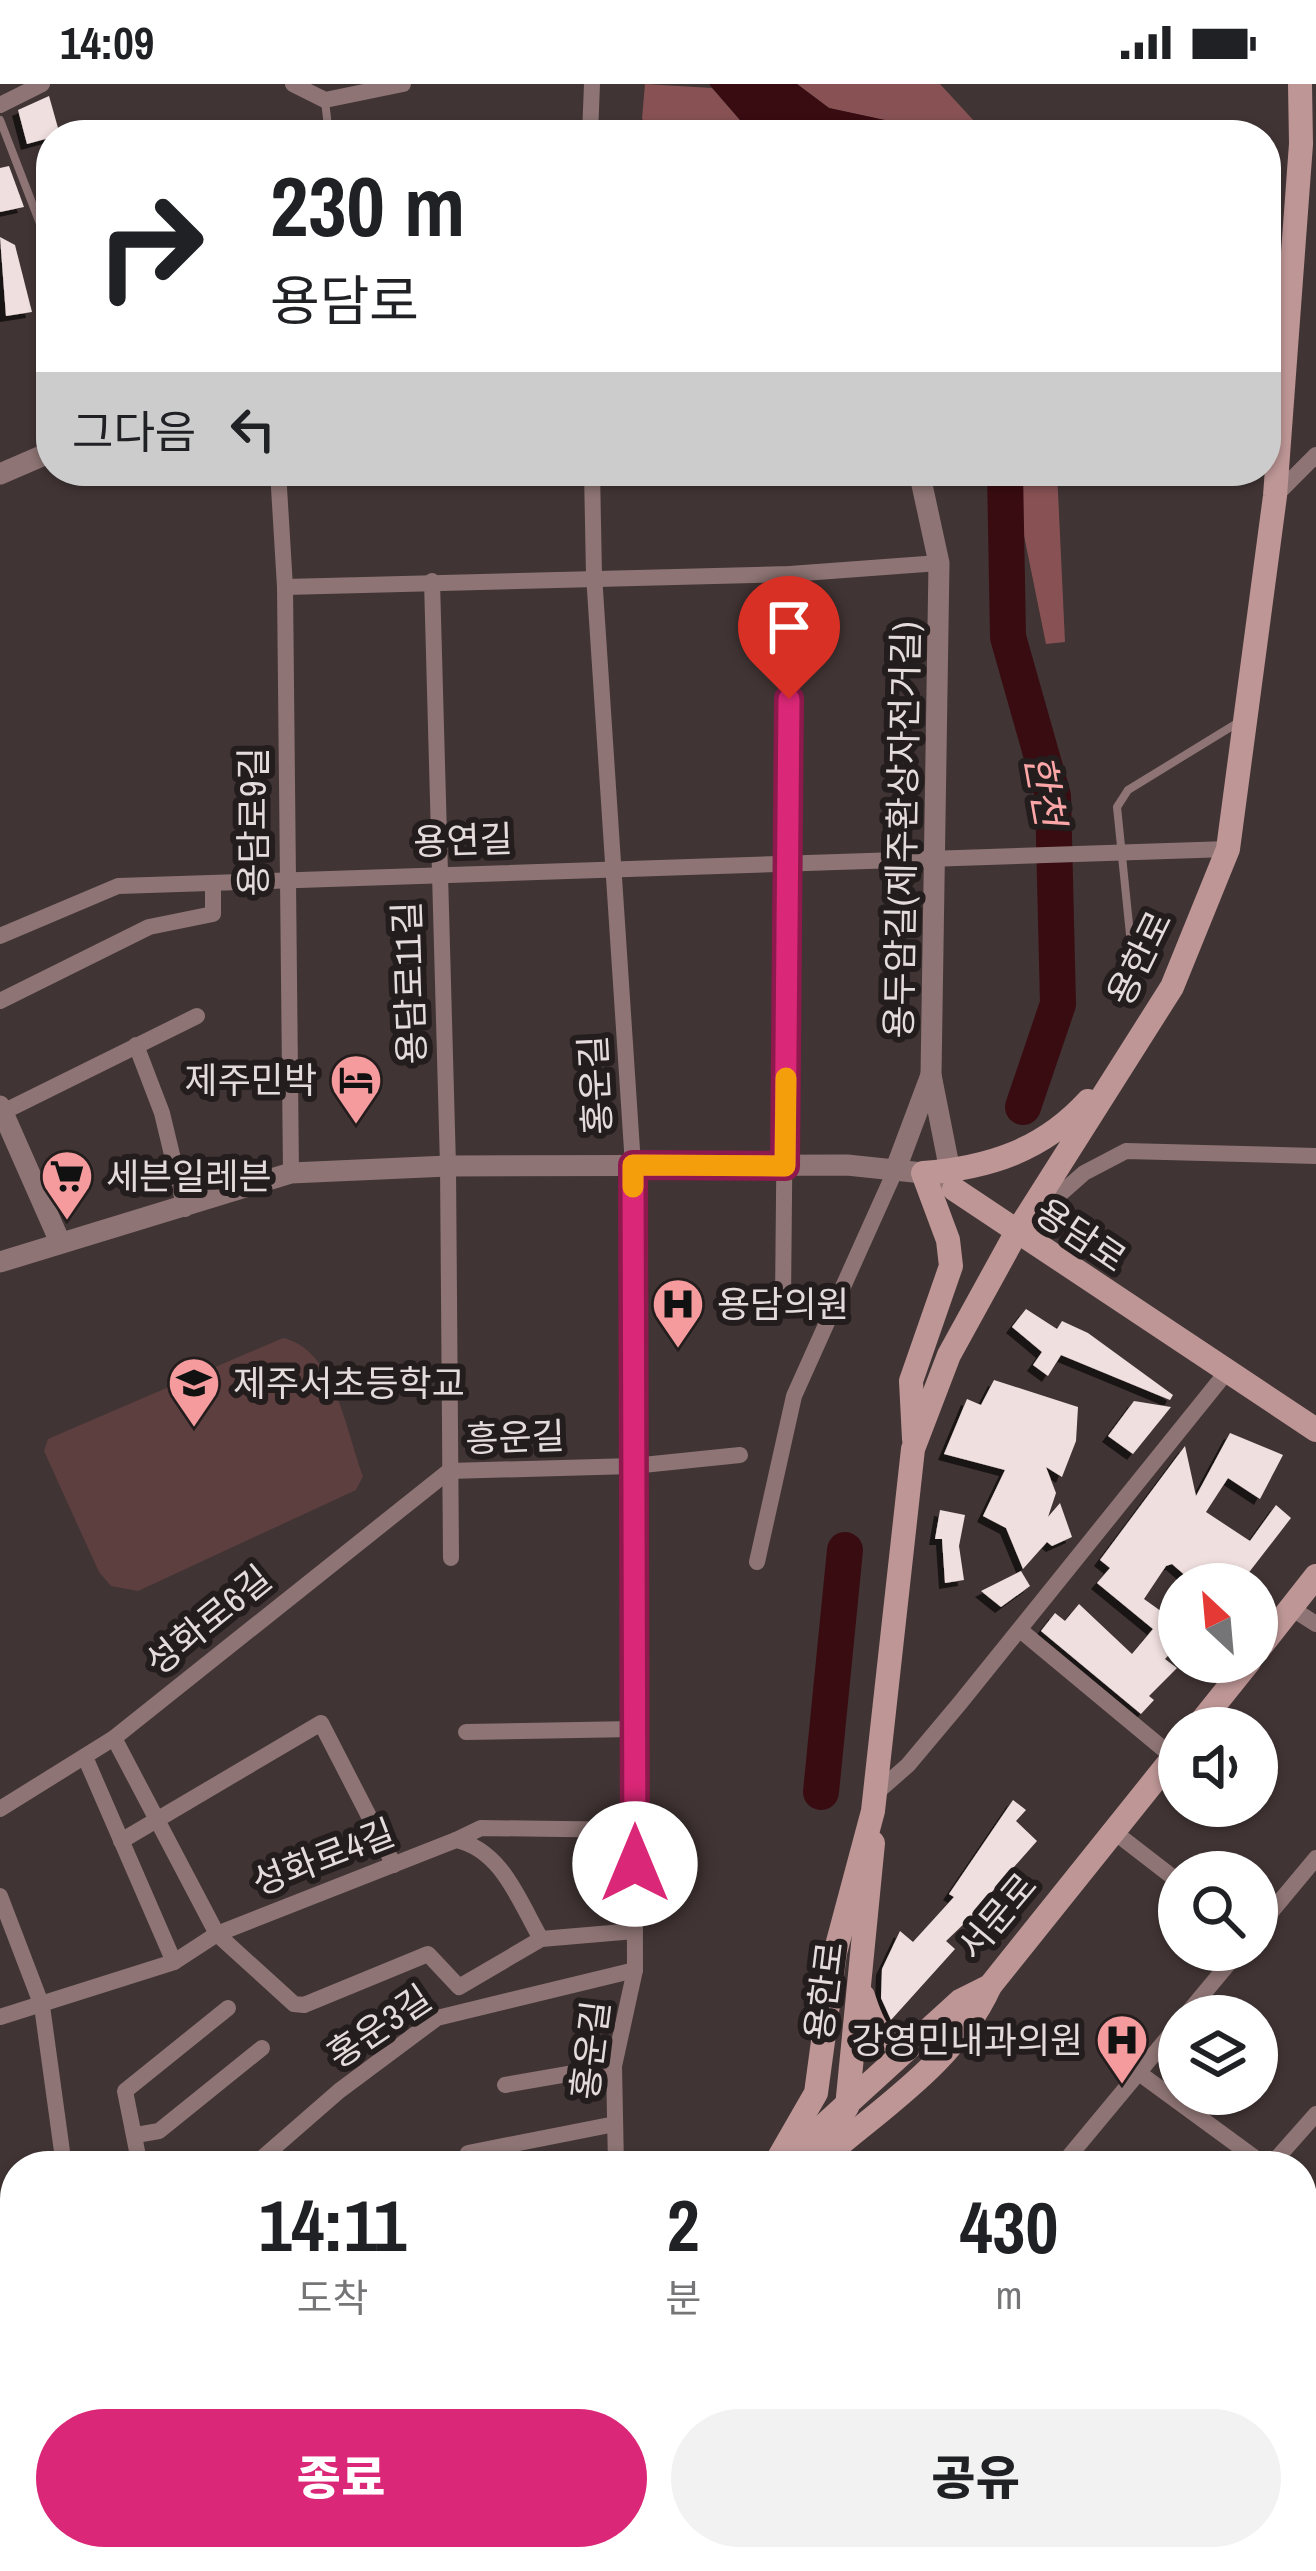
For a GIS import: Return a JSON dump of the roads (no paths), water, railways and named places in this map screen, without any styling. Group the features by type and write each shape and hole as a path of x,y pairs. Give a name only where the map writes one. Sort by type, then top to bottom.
{"main road":[{"name":"용한로","path":"1281,415 1301,144 1300,84"},
{"name":"용한로","path":"820,2151 847,2107 874,1876 874,1802 914,1448 949,1355 1015,1234 1172,986 1228,849 1249,717 1276,486"},
{"path":"923,1173 952,1180 1045,1138 1076,1114 1125,1061"},
{"path":"914,1448 911,1381 951,1265 948,1240 923,1173"},
{"name":"용담로","path":"952,1180 1015,1234 1314,1432"},
{"path":"1278,1626 1316,1576"},
{"path":"1213,1707 1232,1683"},
{"name":"서문로","path":"847,2107 960,2001 990,1986 1158,1776"},
{"name":"용한로","path":"784,2151 816,2092 836,1952 874,1802"},
{"path":"848,1907 848,2008 860,1993 879,2034 891,2043 916,2043"},
{"path":"829,2151 949,2049 974,2022 990,1986"},
{"path":"794,2151 847,2107"}],"street":[{"path":"0,105 42,84"},
{"path":"293,84 325,100 347,91 403,84"},
{"path":"591,120 592,84"},
{"path":"1275,496 1316,455"},
{"path":"0,475 36,459"},
{"name":"용담로9길","path":"279,486 285,587 291,1172"},
{"name":"홍운길","path":"592,486 594,575 633,1165 635,1970 614,2066 616,2151"},
{"name":"용두암길(제주환상자전거길)","path":"922,486 939,563 931,1075 952,1180"},
{"path":"285,587 594,575 790,574 939,563"},
{"path":"783,1301 790,574"},
{"name":"용담로11길","path":"432,581 448,1166"},
{"name":"용연길","path":"0,936 118,886 1228,849"},
{"path":"0,1001 149,927 213,914 213,884"},
{"path":"60,1242 1,1109 197,1016"},
{"path":"136,1045 162,1113 185,1209"},
{"path":"758,1562 794,1396 895,1171 931,1075"},
{"path":"1015,1234 1084,1173 1126,1150 1316,1156"},
{"path":"0,1262 185,1209 291,1172 633,1165 923,1173"},
{"path":"448,1166 449,1472"},
{"path":"874,1802 1020,1630 1225,1374"},
{"name":"흥운길","path":"451,1558 449,1472 633,1466 740,1455"},
{"name":"성화로6길","path":"0,1809 114,1738 449,1472"},
{"path":"1292,1608 1316,1624"},
{"path":"1020,1630 1158,1739"},
{"path":"122,1840 322,1723 394,1865"},
{"path":"466,1732 634,1729"},
{"path":"114,1738 217,1934 294,2004 304,2005 428,1954 459,1987 541,1939 635,1931"},
{"path":"85,1757 174,1962"},
{"name":"성화로4길","path":"0,2018 174,1962 217,1934 481,1828 635,1830"},
{"path":"1114,1831 1158,1866"},
{"path":"456,1840 478,1845 497,1863 541,1939"},
{"path":"1278,1904 1316,1858"},
{"path":"0,1896 42,2006 62,2151"},
{"name":"홍운3길","path":"270,2151 339,2091 437,2018 635,1970"},
{"path":"1202,1995 1222,1971"},
{"path":"138,2151 125,2091 228,2008"},
{"path":"136,2135 159,2131 262,2048"},
{"path":"1073,2151 1158,2049"},
{"path":"505,2085 614,2066"},
{"path":"1138,2073 1247,2151"},
{"path":"1282,2151 1316,2114"},
{"path":"478,2151 615,2125"}],"lane":[{"path":"325,100 327,120"},
{"path":"0,120 36,213"},
{"path":"1132,954 1117,807 1128,790 1249,717"}],"waterway":[{"name":"한천","path":"1005,486 1008,637 1053,796 1058,1004 1023,1107"},
{"name":"한천","path":"821,1792 845,1550"}],"place":[{"name":"제주민박","path":"356,1126"},
{"name":"세븐일레븐","path":"67,1222"},
{"name":"용담의원","path":"678,1350"},
{"name":"제주서초등학교","path":"194,1429"},
{"name":"강영민내과의원","path":"1122,2086"}]}
